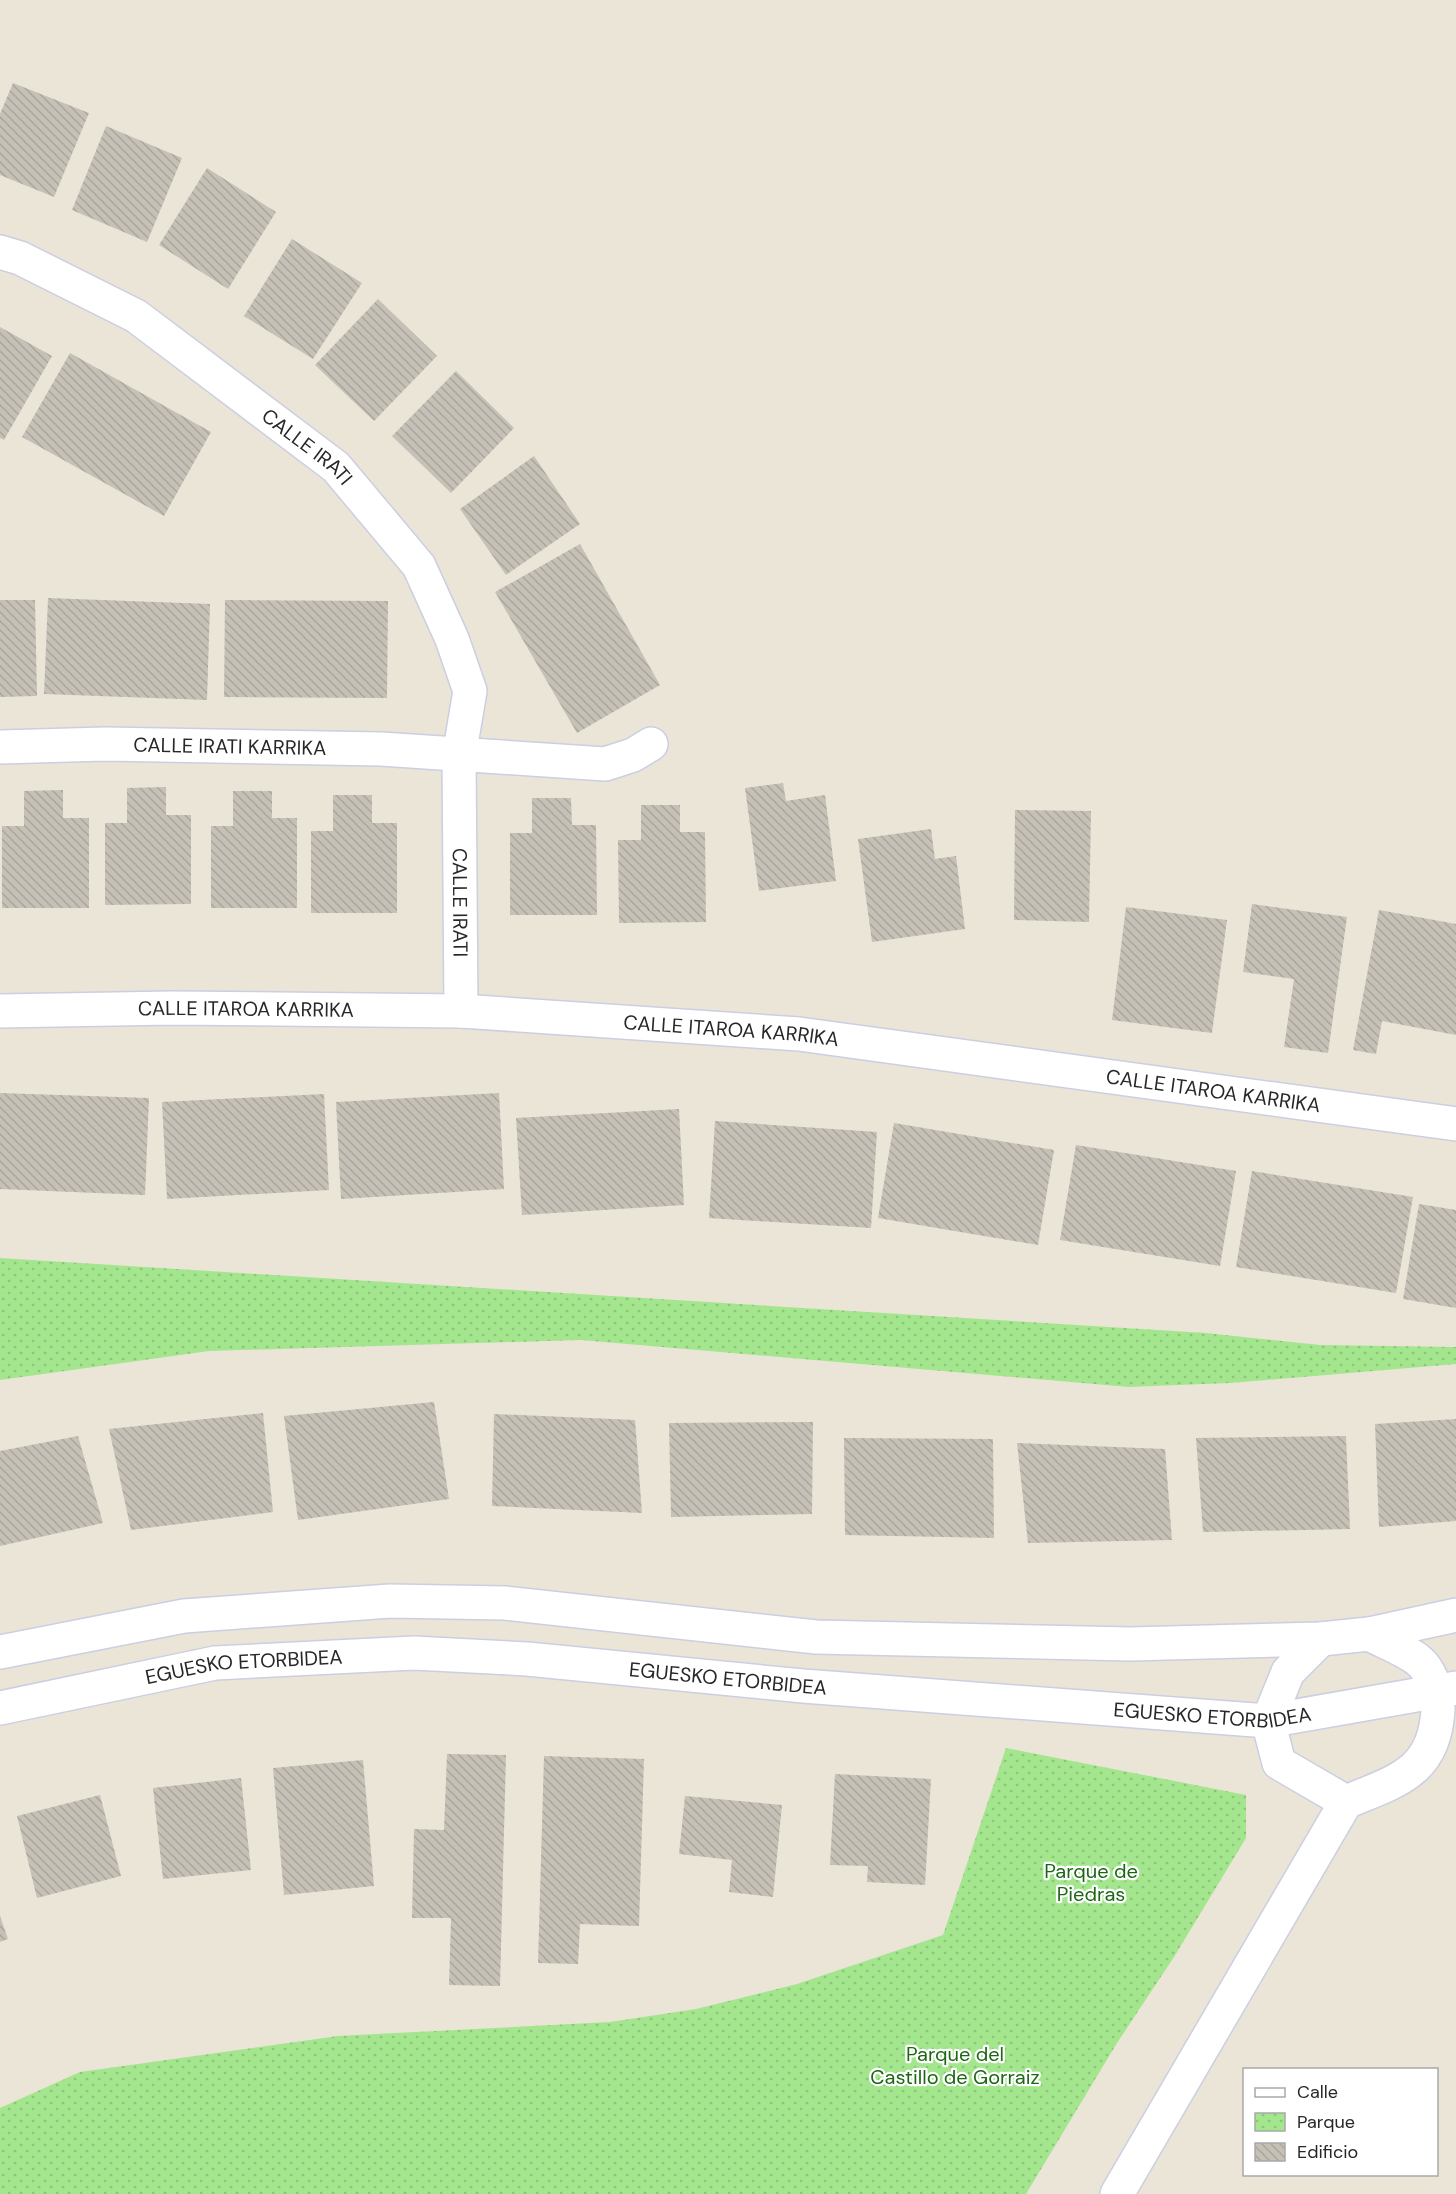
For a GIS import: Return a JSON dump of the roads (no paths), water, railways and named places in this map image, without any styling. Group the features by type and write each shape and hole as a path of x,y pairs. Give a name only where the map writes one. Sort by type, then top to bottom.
{"street":[{"name":"CALLE IRATI","path":"0,252 20,258 136,316 336,467 419,566 452,639 470,691 459,756 461,1011"},
{"name":"CALLE IRATI KARRIKA","path":"0,747 105,744 357,748 459,756"},
{"path":"459,756 605,764 633,755 651,744"},
{"name":"CALLE ITAROA KARRIKA","path":"0,1011 171,1008 461,1011 799,1034 1456,1124"},
{"path":"0,1652 184,1616 390,1601 505,1603 816,1637 1130,1644 1322,1639 1369,1634 1456,1615"},
{"path":"1117,2194 1346,1802 1396,1782 1420,1763 1437,1733 1447,1690 1419,1660 1369,1634"},
{"path":"1322,1639 1288,1672 1268,1721 1279,1763 1346,1802"},
{"name":"EGUESKO ETORBIDEA","path":"0,1708 215,1664 414,1653 527,1659 803,1686 1268,1721 1447,1690"}],"park label":[{"name":"Parque de Piedras","path":"1091,1882"},
{"name":"Parque del Castillo de Gorraiz","path":"955,2066"}]}
